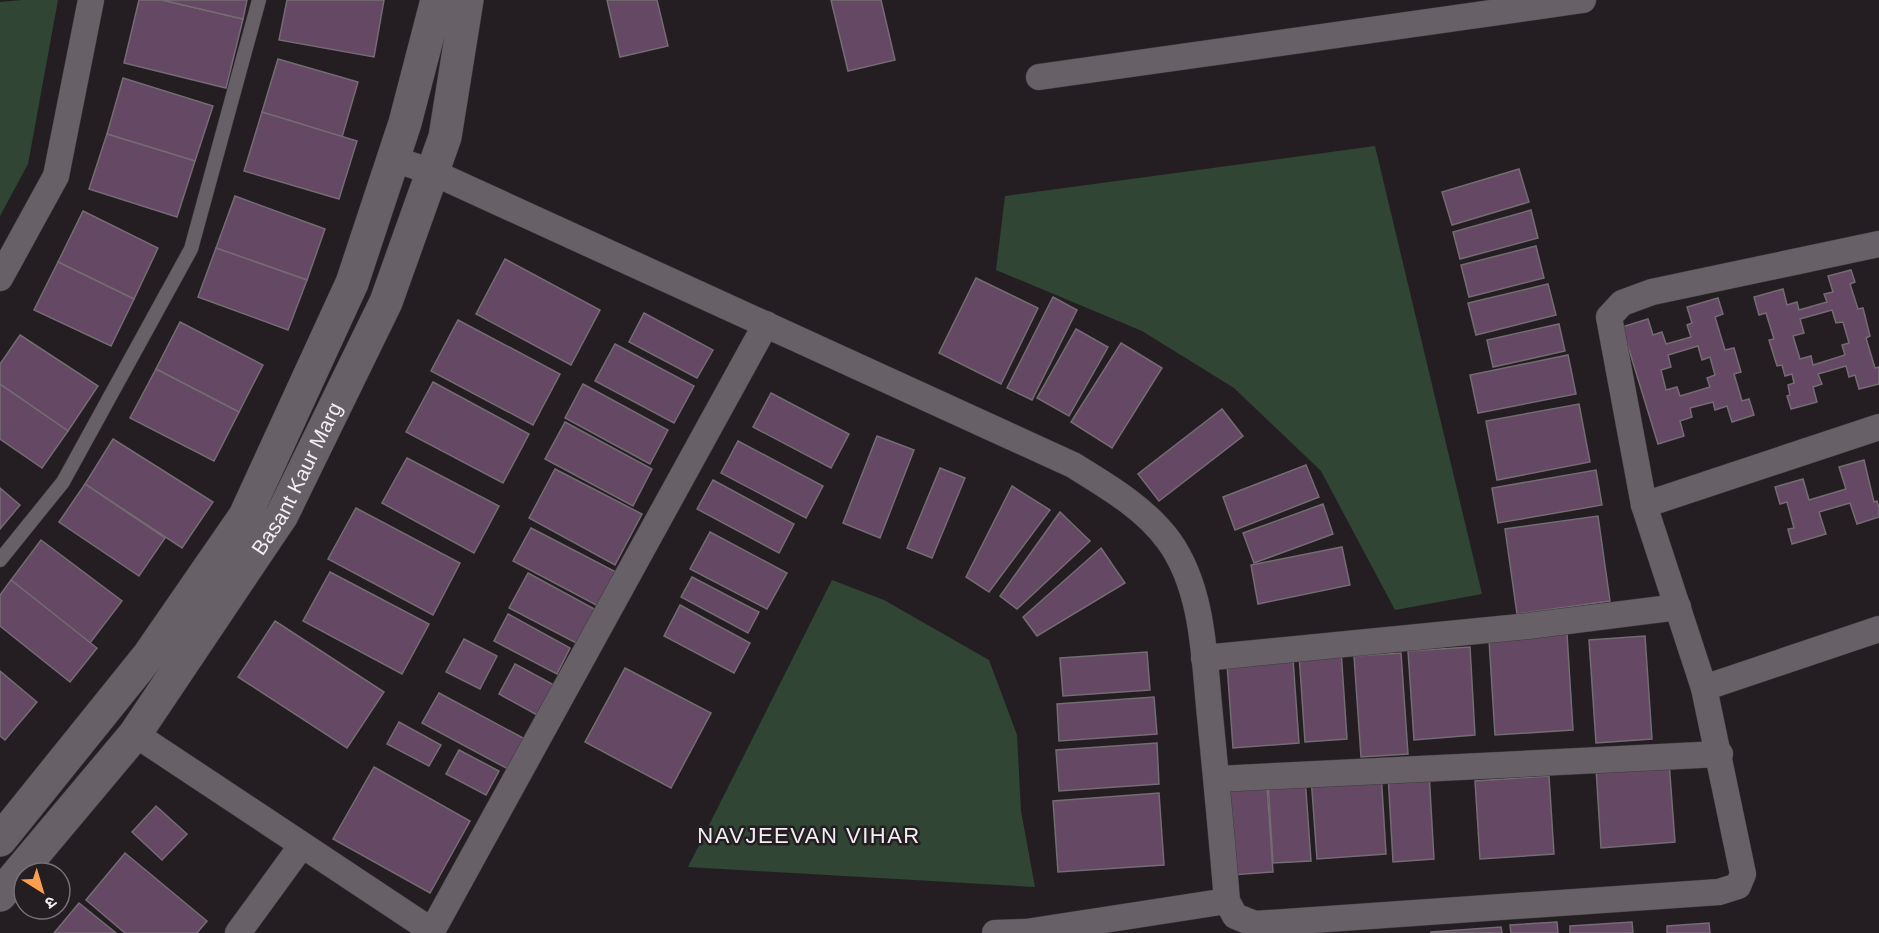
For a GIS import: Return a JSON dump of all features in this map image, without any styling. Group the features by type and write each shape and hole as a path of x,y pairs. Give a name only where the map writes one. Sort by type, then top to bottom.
{"main road":[{"name":"Basant Kaur Marg","path":"0,840 149,655 245,516 352,283 394,159 437,0"},
{"name":"Basant Kaur Marg","path":"0,895 135,734 282,515 387,302 445,137 467,0"}],"street":[{"path":"0,278 56,176 91,0"},
{"path":"1039,77 1583,0"},
{"path":"394,159 432,172 1073,465 1138,509 1168,540 1182,564 1194,594 1204,658 1227,901 1235,916 1255,924 1727,891 1738,886 1743,873 1720,754 1704,688 1644,506 1609,317 1622,303 1652,292 1879,244"},
{"path":"135,734 434,932 766,324"},
{"path":"1644,506 1879,427"},
{"path":"1204,658 1528,626 1678,607"},
{"path":"1704,688 1879,629"},
{"path":"1216,779 1720,754"},
{"path":"238,933 302,845"},
{"path":"996,933 1026,932 1227,901"}],"lane":[{"path":"0,560 63,482 191,249 259,0"}],"green space":[{"path":"58,0 28,164 0,216 0,2"},
{"path":"1375,146 1482,594 1395,610 1321,471 1234,388 1142,331 996,270 1005,196"},
{"path":"832,580 884,600 989,660 1017,735 1021,811 1035,887 688,867"}],"building":[{"path":"139,0 162,0 243,19 226,88 124,63"},
{"path":"162,0 247,0 243,19"},
{"path":"287,0 384,0 374,57 279,40"},
{"path":"607,0 657,0 668,46 620,57"},
{"path":"831,0 881,0 895,60 848,71"},
{"path":"278,59 358,82 342,137 262,112"},
{"path":"123,78 213,106 195,161 107,134"},
{"path":"262,112 357,141 339,199 244,171"},
{"path":"107,134 195,161 177,217 89,189"},
{"path":"1519,169 1529,202 1452,225 1442,192"},
{"path":"235,196 325,229 307,280 216,248"},
{"path":"1531,210 1538,238 1460,259 1453,232"},
{"path":"83,211 158,248 134,299 58,262"},
{"path":"1536,246 1544,278 1469,297 1461,265"},
{"path":"216,248 307,280 288,330 198,297"},
{"path":"505,259 600,310 571,365 476,314"},
{"path":"58,262 134,299 111,346 34,310"},
{"path":"1851,270 1855,282 1850,284 1858,309 1863,308 1870,336 1866,338 1875,368 1879,367 1879,384 1859,389 1855,375 1849,377 1846,366 1818,374 1822,384 1813,387 1817,402 1791,409 1787,396 1790,395 1788,385 1794,383 1792,374 1785,376 1782,365 1777,366 1769,340 1774,339 1766,313 1759,315 1754,297 1783,289 1787,305 1797,302 1799,310 1827,302 1824,294 1833,292 1828,276","holes":["1832,310 1836,323 1843,322 1849,343 1842,345 1845,355 1813,365 1811,356 1800,359 1793,336 1804,333 1800,319"]},
{"path":"976,278 1038,308 1001,384 939,353"},
{"path":"1548,284 1556,315 1476,335 1468,303"},
{"path":"1053,297 1077,310 1032,400 1007,388"},
{"path":"1718,298 1723,314 1715,317 1725,350 1734,348 1741,372 1734,374 1742,401 1749,399 1754,415 1732,422 1727,406 1715,410 1713,402 1690,408 1692,417 1680,421 1684,436 1658,444 1622,327 1648,319 1653,335 1662,332 1666,344 1691,337 1687,325 1692,323 1687,307","holes":["1698,346 1702,360 1710,357 1715,375 1707,378 1710,387 1680,396 1677,387 1666,390 1661,370 1671,367 1668,355"]},
{"path":"644,313 713,350 697,378 629,342"},
{"path":"458,320 560,374 533,425 431,371"},
{"path":"180,322 263,365 239,412 156,369"},
{"path":"1559,324 1565,351 1493,367 1487,340"},
{"path":"1076,329 1108,347 1069,416 1037,398"},
{"path":"20,335 98,386 68,431 0,384 0,364"},
{"path":"1121,343 1162,368 1112,448 1071,422"},
{"path":"615,344 694,386 674,423 595,381"},
{"path":"1568,355 1576,394 1478,413 1470,375"},
{"path":"156,369 239,412 214,461 130,418"},
{"path":"433,382 529,434 503,483 406,432"},
{"path":"0,384 68,431 42,468 0,439"},
{"path":"583,384 668,430 650,464 565,418"},
{"path":"771,393 849,434 831,468 753,427"},
{"path":"1579,404 1590,462 1497,480 1486,421"},
{"path":"1222,409 1243,436 1159,501 1138,474"},
{"path":"565,422 652,469 633,506 545,459"},
{"path":"877,436 914,450 880,538 843,523"},
{"path":"113,439 213,502 182,548 85,484"},
{"path":"738,441 823,486 806,518 721,473"},
{"path":"407,458 499,506 474,553 382,503"},
{"path":"1864,460 1874,502 1877,501 1879,508 1879,517 1857,524 1850,503 1819,512 1826,534 1792,544 1788,529 1794,528 1787,502 1780,504 1775,487 1803,479 1809,500 1846,489 1839,467"},
{"path":"1306,465 1319,497 1235,530 1223,497"},
{"path":"940,468 965,478 932,558 907,548"},
{"path":"555,469 642,514 615,565 529,518"},
{"path":"1596,470 1602,505 1498,523 1492,488"},
{"path":"713,480 794,524 779,553 697,509"},
{"path":"85,484 165,538 139,576 59,522"},
{"path":"1012,486 1050,510 989,592 966,577"},
{"path":"0,488 20,505 0,529"},
{"path":"1323,504 1333,534 1254,563 1243,533"},
{"path":"356,508 460,563 433,615 328,559"},
{"path":"1060,512 1090,541 1017,609 1000,596"},
{"path":"1598,516 1610,601 1517,614 1505,529"},
{"path":"531,528 618,573 600,607 513,561"},
{"path":"710,532 787,573 767,609 690,569"},
{"path":"41,540 122,601 90,643 11,580"},
{"path":"1342,547 1350,585 1258,604 1251,565"},
{"path":"1101,548 1125,583 1037,636 1023,617"},
{"path":"330,572 429,624 402,674 303,621"},
{"path":"528,573 600,612 582,646 509,608"},
{"path":"692,577 759,612 748,633 681,597"},
{"path":"11,580 97,648 70,682 0,626 0,595"},
{"path":"680,605 750,643 734,673 664,636"},
{"path":"508,614 570,648 557,674 494,641"},
{"path":"275,621 384,692 347,748 238,677"},
{"path":"1567,634 1573,730 1495,735 1489,640"},
{"path":"1645,636 1652,739 1596,743 1589,640"},
{"path":"464,639 497,656 480,689 446,672"},
{"path":"1470,647 1475,735 1414,740 1408,651"},
{"path":"1341,650 1347,739 1305,742 1299,654"},
{"path":"1147,652 1150,690 1063,696 1060,658"},
{"path":"1401,653 1408,754 1361,757 1354,656"},
{"path":"1293,659 1299,743 1233,748 1227,664"},
{"path":"515,664 554,685 537,715 499,694"},
{"path":"625,668 711,713 671,788 585,742"},
{"path":"0,671 37,702 5,740 0,736"},
{"path":"439,693 525,739 508,769 422,723"},
{"path":"1154,697 1157,734 1059,741 1057,704"},
{"path":"399,722 441,745 429,766 387,744"},
{"path":"1157,743 1159,784 1059,791 1056,750"},
{"path":"459,750 499,771 486,795 446,774"},
{"path":"1669,762 1675,842 1601,848 1596,768"},
{"path":"374,767 470,821 430,893 333,839"},
{"path":"1381,772 1386,854 1317,859 1311,777"},
{"path":"1429,772 1434,859 1393,862 1388,774"},
{"path":"1549,776 1554,854 1480,859 1475,781"},
{"path":"1305,777 1311,861 1273,863 1268,782"},
{"path":"1267,787 1273,872 1231,875 1225,790"},
{"path":"1159,793 1164,865 1058,872 1053,801"},
{"path":"156,806 187,834 162,860 132,832"},
{"path":"125,853 207,921 197,933 125,933 86,900"},
{"path":"79,903 116,933 54,933 64,921 72,921 72,911"},
{"path":"1557,922 1558,933 1511,933 1510,925"},
{"path":"1632,922 1633,933 1570,933 1570,926"},
{"path":"1709,923 1710,933 1667,933 1667,926"},
{"path":"1501,927 1502,933 1431,933 1431,932"}],"district":[{"name":"NAVJEEVAN VIHAR","path":"809,835"}]}
